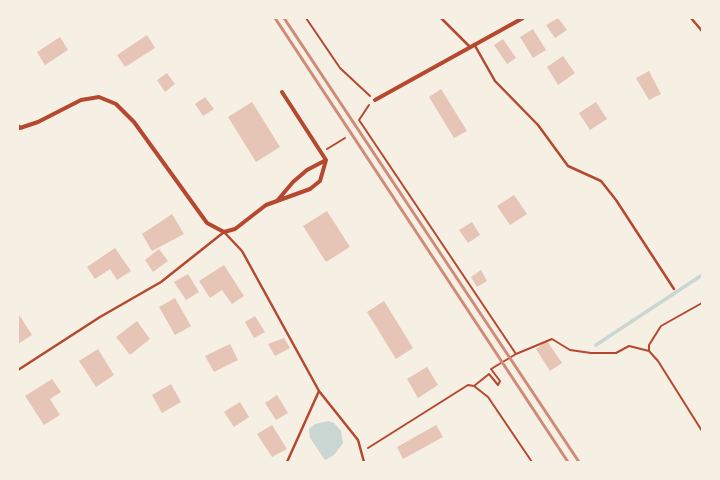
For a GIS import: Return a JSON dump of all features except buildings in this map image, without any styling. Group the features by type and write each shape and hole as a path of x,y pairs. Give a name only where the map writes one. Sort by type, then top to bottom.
{"street":[{"path":"374,100 389,93 469,46 523,18"},
{"path":"18,126 20,128 38,122 81,100 99,97 116,104 134,122 207,223 224,232 236,229 266,205 310,189 320,181 326,160 282,92"},
{"path":"277,201 293,182 307,170 326,160"}],"lane":[{"path":"441,18 469,46"},
{"path":"691,18 702,31"},
{"path":"474,44 495,81 538,125 568,166 601,181 616,200 674,289"},
{"path":"18,370 100,317 160,282 224,232 242,251 319,391 358,440 364,462"},
{"path":"287,462 319,391"}],"path":[{"path":"306,18 340,68 374,100 366,108 360,120 516,354"},
{"path":"326,160 326,150 345,138"},
{"path":"649,351 649,345 661,326 702,303"},
{"path":"474,386 489,374 498,384 500,381 491,369 516,354 552,339 570,350 591,353 616,353 629,346 649,351 658,361 702,431"},
{"path":"362,452 468,385 474,386 488,397 532,462"}],"shaded area":[{"path":"328,421 334,423 341,431 343,443 334,455 325,460 310,438 309,429 315,424"}],"waterway":[{"path":"596,345 702,275"}],"railway":[{"path":"275,18 568,462"},
{"path":"284,18 579,462"}]}
